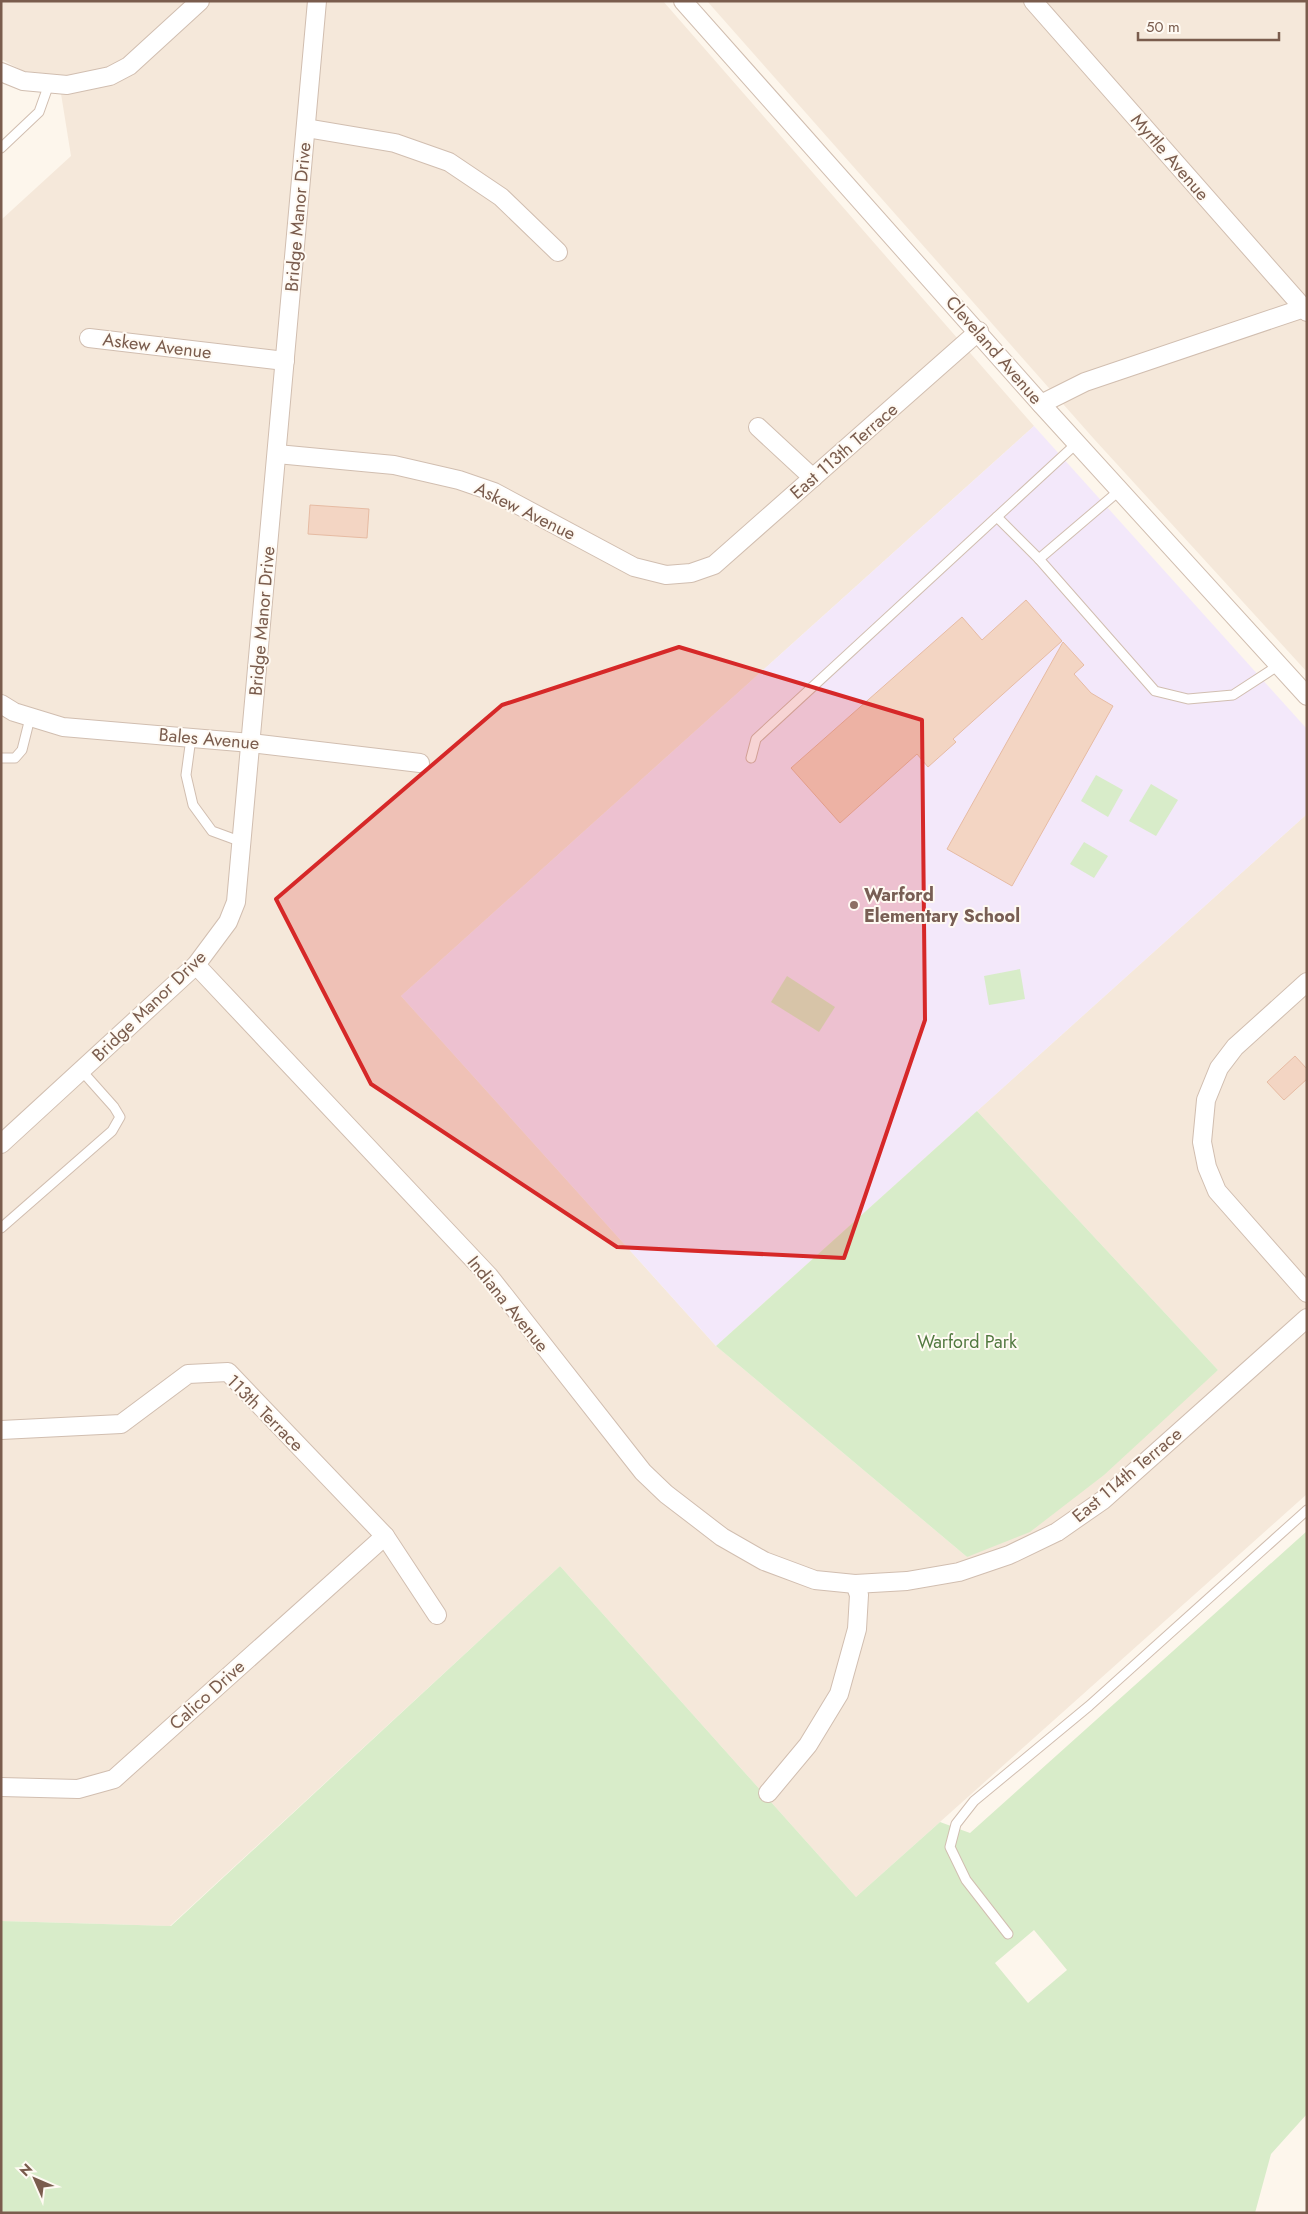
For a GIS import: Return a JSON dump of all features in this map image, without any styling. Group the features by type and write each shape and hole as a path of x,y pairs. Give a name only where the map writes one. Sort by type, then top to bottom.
{"street":[{"path":"1,72 23,82 67,85 110,76 129,66 200,1"},
{"name":"Bridge Manor Drive","path":"1,1144 196,965 228,922 236,902 317,1"},
{"name":"Cleveland Avenue","path":"683,1 1041,404 1307,696"},
{"name":"Myrtle Avenue","path":"1033,1 1306,309"},
{"path":"306,128 395,143 449,162 501,197 558,252"},
{"path":"1041,404 1085,382 1306,309"},
{"name":"East 113th Terrace","path":"707,567 714,565 979,332"},
{"name":"Askew Avenue","path":"88,338 285,361"},
{"path":"758,427 813,478"},
{"name":"Askew Avenue","path":"277,454 394,465 459,480 494,492 634,567 666,575 691,573 707,567"},
{"name":"Bales Avenue","path":"1,704 14,712 30,718 63,727 251,743 420,763"},
{"name":"Indiana Avenue","path":"196,965 489,1276 643,1472 666,1494 722,1537 764,1561 815,1580 855,1584"},
{"path":"1307,982 1235,1048 1219,1068 1206,1100 1202,1142 1207,1167 1217,1191 1307,1293"},
{"name":"East 114th Terrace","path":"855,1584 907,1581 959,1572 1009,1555 1056,1532 1103,1500 1307,1318"},
{"name":"113th Terrace","path":"1,1430 121,1424 188,1374 228,1372 385,1536 437,1615"},
{"name":"Calico Drive","path":"1,1788 78,1789 114,1779 385,1536"},
{"path":"768,1793 808,1745 838,1694 857,1629 860,1595 855,1584"}],"lane":[{"path":"1,148 39,112 49,84"},
{"path":"751,758 756,739 1077,443"},
{"path":"1038,559 1120,490"},
{"path":"997,517 1038,559 1156,691 1188,699 1233,695 1279,665"},
{"path":"1,758 15,758 22,750 30,718"},
{"path":"191,738 186,775 193,805 212,831 242,842"},
{"path":"1,1228 112,1131 120,1117 114,1107 82,1070"},
{"path":"1008,1934 966,1880 950,1847 956,1824 974,1801 1089,1706 1307,1510"}],"highlighted area":[{"path":"679,647 922,720 925,1020 844,1258 617,1247 371,1084 276,899 502,705"}],"shaded area":[{"path":"1,1 663,1 1034,426 401,996 716,1346 967,1557 1218,1370 977,1111 1307,814 1307,1494 856,1897 560,1566 170,1926 1,1921 1,220 71,156 58,75 23,71 1,59"},
{"path":"707,1 1307,1 1307,672 1094,439"},
{"name":"Warford Elementary School","path":"1034,426 1307,729 1307,814 716,1346 401,996"}],"green space":[{"path":"1096,775 1123,790 1108,817 1081,801"},
{"path":"1151,784 1178,800 1156,836 1129,821"},
{"path":"1084,842 1108,856 1094,878 1070,864"},
{"path":"1020,969 1025,999 989,1005 984,976"},
{"path":"787,976 835,1007 819,1032 771,1002"},
{"name":"Warford Park","path":"977,1111 1218,1370 1104,1475 1030,1532 967,1557 716,1346"},
{"path":"1307,1531 1307,2114 1271,2154 1255,2213 1,2213 1,1921 171,1926 560,1566 856,1897 940,1822 970,1833","holes":["1034,1930 1067,1970 1028,2003 995,1963"]}],"building":[{"path":"310,505 369,509 367,538 308,534"},
{"path":"1026,600 1062,641 953,739 956,742 928,767 917,754 840,823 791,768 962,617 982,640"},
{"path":"1063,642 1084,665 1074,674 1091,693 1113,706 1012,886 947,849"},
{"path":"1295,1056 1307,1069 1307,1079 1284,1100 1267,1082"}],"place":[{"name":"Warford Elementary School","path":"854,905"}]}
